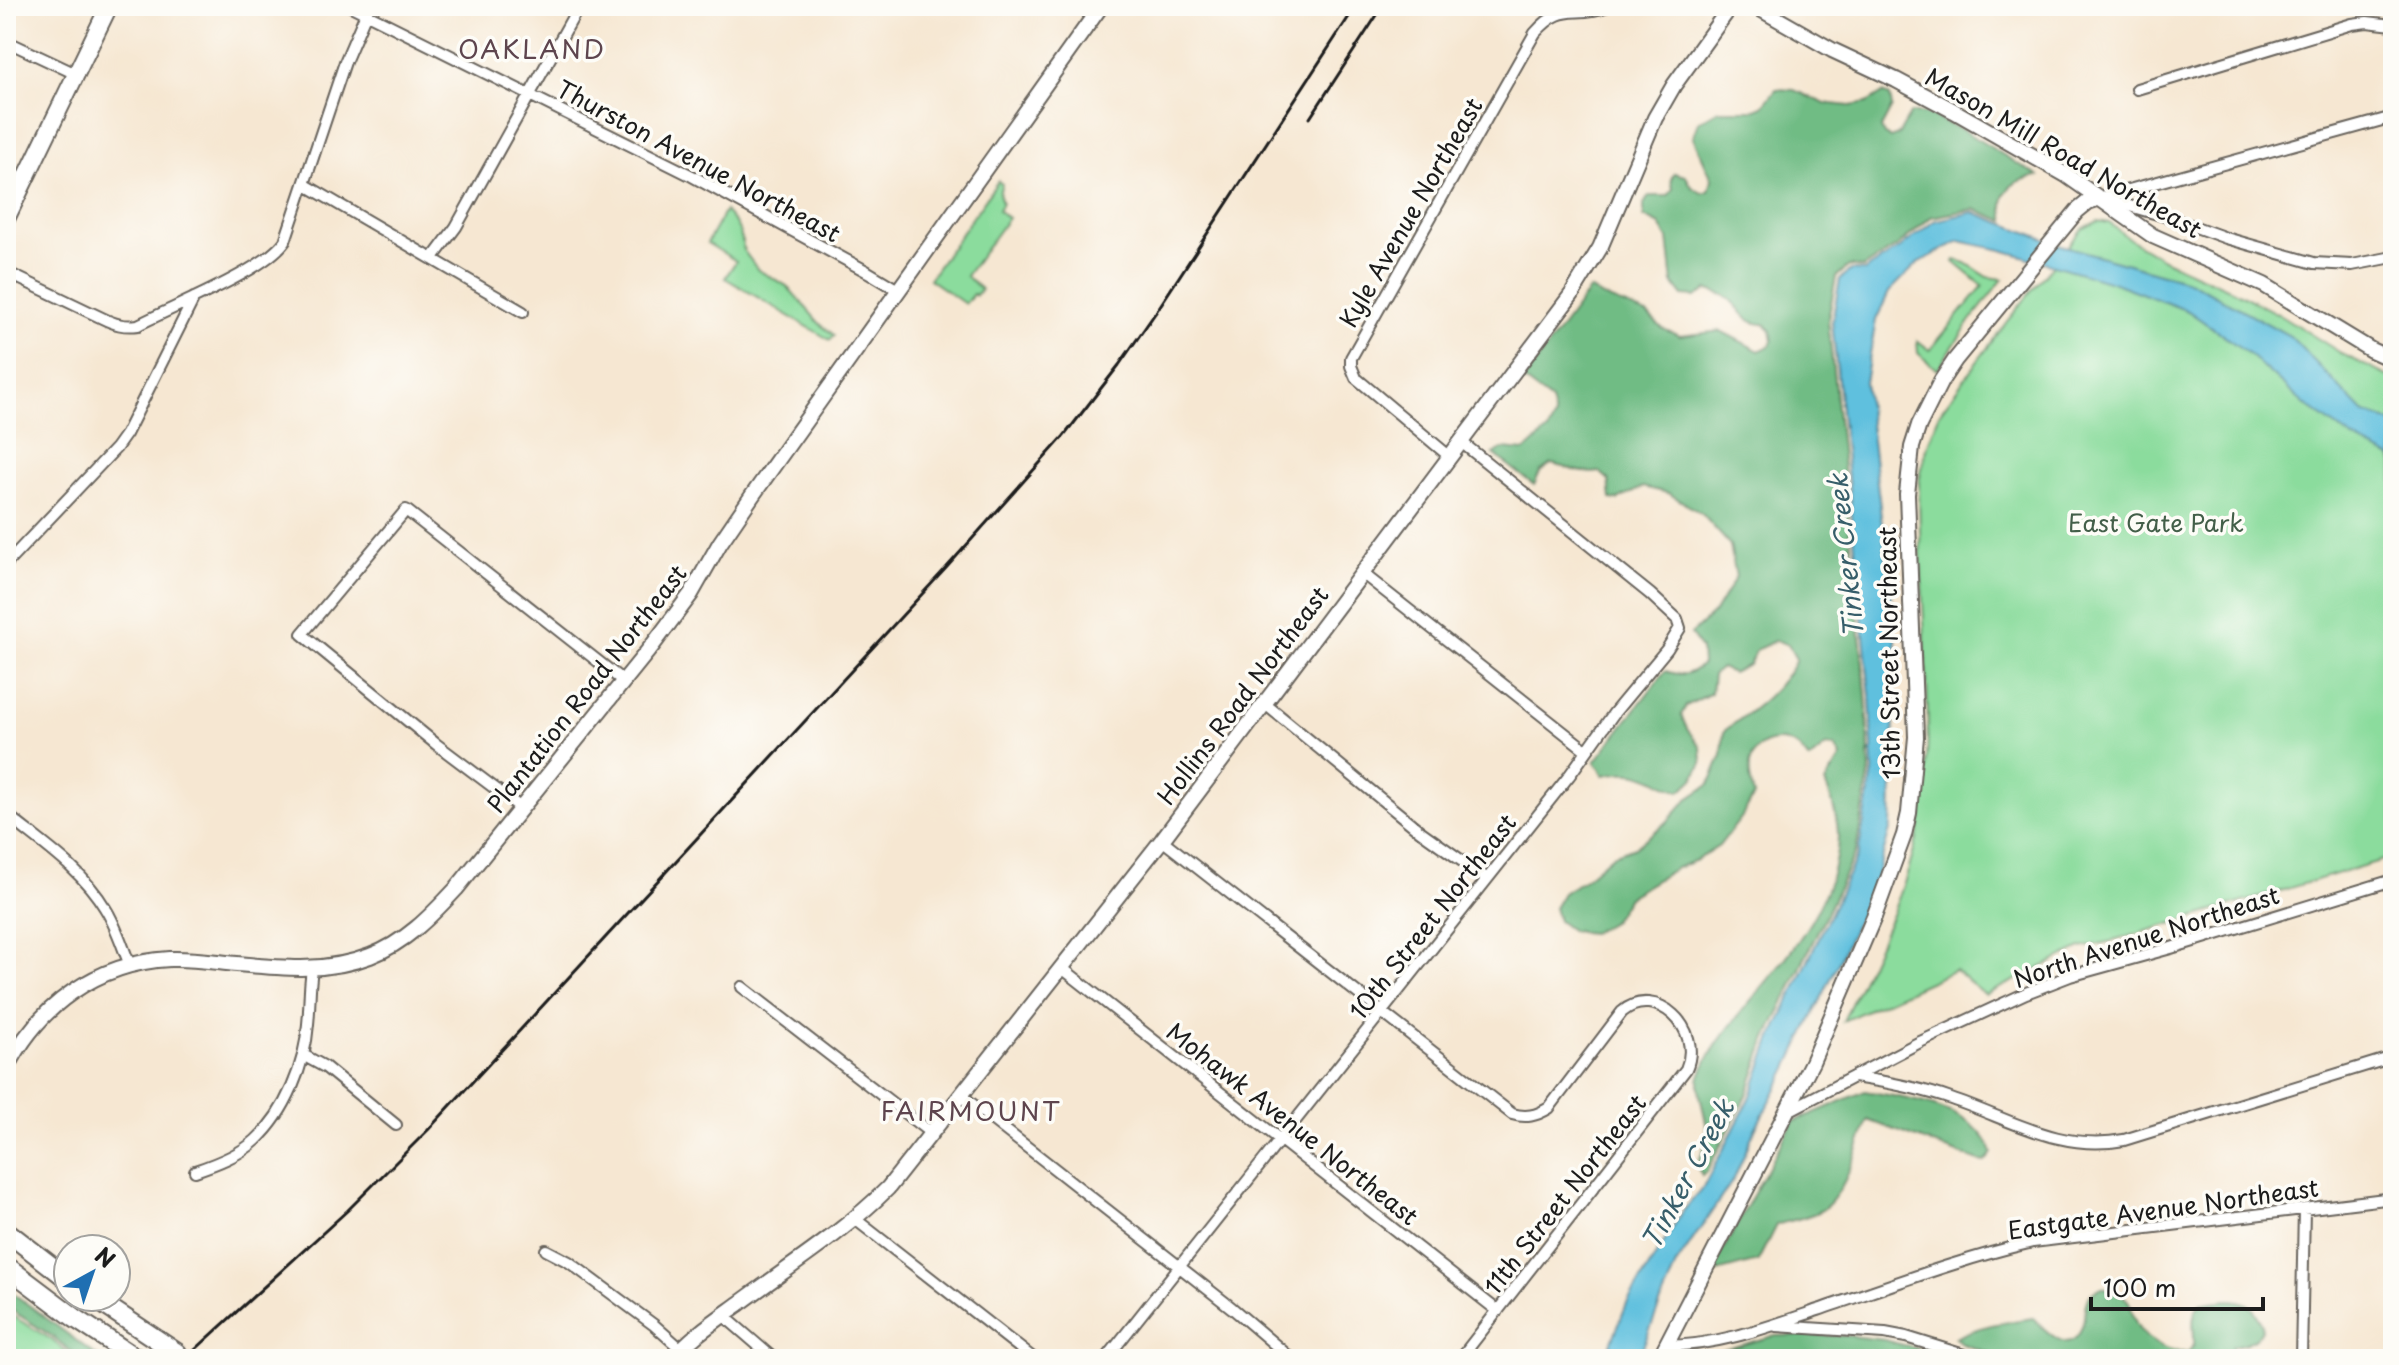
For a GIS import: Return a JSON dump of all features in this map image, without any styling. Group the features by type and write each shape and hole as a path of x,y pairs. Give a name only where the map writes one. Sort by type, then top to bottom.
{"highway":[{"path":"6,1231 52,1267"},
{"path":"6,1266 44,1297 137,1359"},
{"path":"117,1313 177,1353"}],"main road":[{"path":"6,219 109,6"}],"street":[{"name":"Thurston Avenue Northeast","path":"351,6 367,10 692,176 898,290"},
{"path":"432,259 456,227 579,6"},
{"name":"Plantation Road Northeast","path":"6,1070 29,1032 58,1001 93,979 130,965 173,959 312,969 341,965 371,956 413,932 431,916 456,889 691,594 720,543 1101,6"},
{"name":"Kyle Avenue Northeast","path":"1449,456 1356,378 1351,358 1535,33 1552,15 1608,6"},
{"name":"Mason Mill Road Northeast","path":"1755,6 1820,44 1954,111 2066,175 2153,236 2264,285 2371,350 2393,360"},
{"name":"Hollins Road Northeast","path":"680,1356 723,1315 855,1219 888,1188 1162,840 1572,294 1600,248 1655,118 1724,9"},
{"path":"6,272 117,325 128,326 138,325 194,298 272,256 285,241 345,62 367,10"},
{"path":"2137,89 2352,24 2393,25"},
{"path":"6,41 76,74"},
{"path":"2100,198 2393,117"},
{"path":"304,184 523,312"},
{"path":"2100,198 2314,263 2352,265 2393,257"},
{"name":"13th Street Northeast","path":"1662,1353 1812,1062 1897,858 1909,813 1916,737 1907,494 1912,447 1928,403 1941,381 2023,275 2077,211 2088,202 2100,198"},
{"path":"6,564 126,434 194,298"},
{"name":"10th Street Northeast","path":"1106,1359 1569,776 1677,633 1679,623 1650,594 1460,441"},
{"path":"521,808 436,744 302,634 406,510 623,681"},
{"path":"1362,573 1586,750"},
{"path":"1264,703 1420,831 1486,878"},
{"path":"6,814 75,869 93,890 108,912 130,965"},
{"path":"1162,840 1381,1011"},
{"name":"North Avenue Northeast","path":"1788,1111 1933,1036 2070,976 2393,880"},
{"name":"Mohawk Avenue Northeast","path":"1062,968 1498,1311"},
{"path":"195,1171 255,1142 282,1105 294,1083 303,1055 312,969"},
{"path":"742,987 932,1134"},
{"name":"11th Street Northeast","path":"1381,1011 1500,1107 1512,1114 1530,1117 1549,1108 1622,1012 1634,1003 1651,1003 1671,1014 1687,1032 1691,1049 1686,1069 1460,1359"},
{"path":"303,1055 325,1067 396,1125"},
{"path":"1854,1077 1920,1089 2042,1135 2090,1144 2124,1140 2393,1057"},
{"path":"962,1096 1286,1354"},
{"name":"Eastgate Avenue Northeast","path":"1662,1353 1770,1326 1994,1251 2033,1242 2393,1198"},
{"path":"2301,1359 2304,1209"},
{"path":"855,1219 1034,1359"},
{"path":"546,1250 569,1262 654,1325 680,1356"},
{"path":"723,1315 774,1359"},
{"path":"1770,1326 1885,1333 1977,1359"}],"green space":[{"path":"1776,89 1794,90 1823,103 1850,106 1867,103 1883,93 1890,97 1892,107 1881,128 1884,135 1890,138 1898,135 1911,113 1924,113 1962,130 2038,176 2020,181 2008,190 2003,202 2005,221 1974,209 1931,217 1899,245 1863,268 1849,266 1836,277 1828,320 1866,694 1870,771 1856,851 1767,1038 1747,1095 1702,1176 1697,1166 1707,1130 1699,1090 1700,1076 1720,1039 1793,948 1829,884 1838,836 1834,809 1825,783 1841,757 1835,747 1826,746 1809,760 1790,743 1777,741 1765,744 1752,757 1750,776 1754,796 1719,846 1628,897 1613,921 1592,933 1572,931 1558,921 1554,908 1563,893 1613,855 1635,847 1667,822 1688,799 1709,785 1722,755 1724,731 1774,691 1796,659 1788,645 1776,640 1756,650 1749,665 1732,673 1721,668 1713,675 1711,693 1686,706 1681,715 1701,747 1702,763 1693,780 1680,791 1636,774 1604,775 1595,762 1665,671 1685,674 1702,664 1701,649 1691,634 1715,612 1736,577 1730,545 1702,514 1668,493 1643,487 1618,500 1611,499 1609,480 1600,472 1582,472 1551,464 1540,472 1534,485 1494,454 1503,449 1525,451 1548,431 1555,417 1551,401 1523,380 1590,289 1647,314 1663,329 1680,336 1721,331 1759,351 1770,346 1773,340 1771,330 1765,324 1748,319 1725,296 1707,290 1695,297 1683,296 1673,283 1668,239 1660,225 1644,217 1644,204 1649,196 1668,196 1673,189 1671,179 1674,173 1686,176 1692,187 1702,193 1709,191 1712,179 1693,137 1698,122 1719,110 1753,110 1763,106"},
{"path":"998,181 1002,184 999,193 1002,203 998,210 1008,218 966,276 981,289 965,304 929,279"},
{"path":"725,211 736,224 744,251 758,270 787,286 821,325 834,335 830,340 725,278 736,261 707,243"},
{"name":"East Gate Park","path":"2098,221 2109,223 2165,260 2282,316 2344,355 2393,379 2393,857 2081,948 1985,995 1955,970 1843,1021 1906,879 1919,829 1926,773 1928,716 1919,482 1926,449 1940,412 2008,320 2082,229"},
{"path":"1956,260 1988,277 2003,279 1937,370 1918,353 1917,340 1930,350 1983,286 1954,262"},
{"path":"1865,1091 1938,1107 1956,1115 1984,1137 1992,1153 1985,1162 1979,1161 1868,1120 1843,1184 1827,1206 1813,1214 1776,1225 1758,1261 1710,1274 1793,1122"},
{"path":"2102,1287 2126,1298 2141,1331 2154,1342 2170,1349 2188,1352 2194,1344 2194,1318 2200,1304 2240,1301 2254,1310 2262,1330 2249,1342 2232,1346 2233,1359 2006,1359 1963,1344 1955,1338 1983,1327 2033,1318 2060,1340 2073,1340 2083,1323 2088,1298"},
{"path":"6,1288 101,1359 81,1359 8,1308"},
{"path":"6,1312 49,1338 76,1359 6,1359"},
{"path":"1773,1336 1885,1340 1955,1359 1867,1359 1843,1351 1823,1355 1752,1353 1732,1359 1676,1359 1716,1352"}],"water":[{"path":"1973,212 2061,245 2191,282 2290,336 2363,412 2393,423 2393,459 2355,440 2304,404 2245,351 2188,311 2112,282 2002,250 1959,241 1918,263 1889,292 1876,320 1865,382 1896,640 1891,826 1876,880 1834,972 1755,1129 1735,1177 1676,1265 1638,1359 1605,1359 1627,1303 1683,1211 1704,1186 1750,1098 1771,1040 1858,854 1873,772 1870,696 1832,322 1840,279 1851,270 1864,271 1934,221"}],"railway":[{"path":"185,1359 348,1210 428,1130 1064,436 1156,312 1356,6"},
{"path":"1310,118 1383,6"}],"district":[{"name":"OAKLAND","path":"532,48"},
{"name":"FAIRMOUNT","path":"971,1110"}],"water label":[{"name":"Tinker Creek","path":"1845,556"},
{"name":"Tinker Creek","path":"1687,1174"}]}
